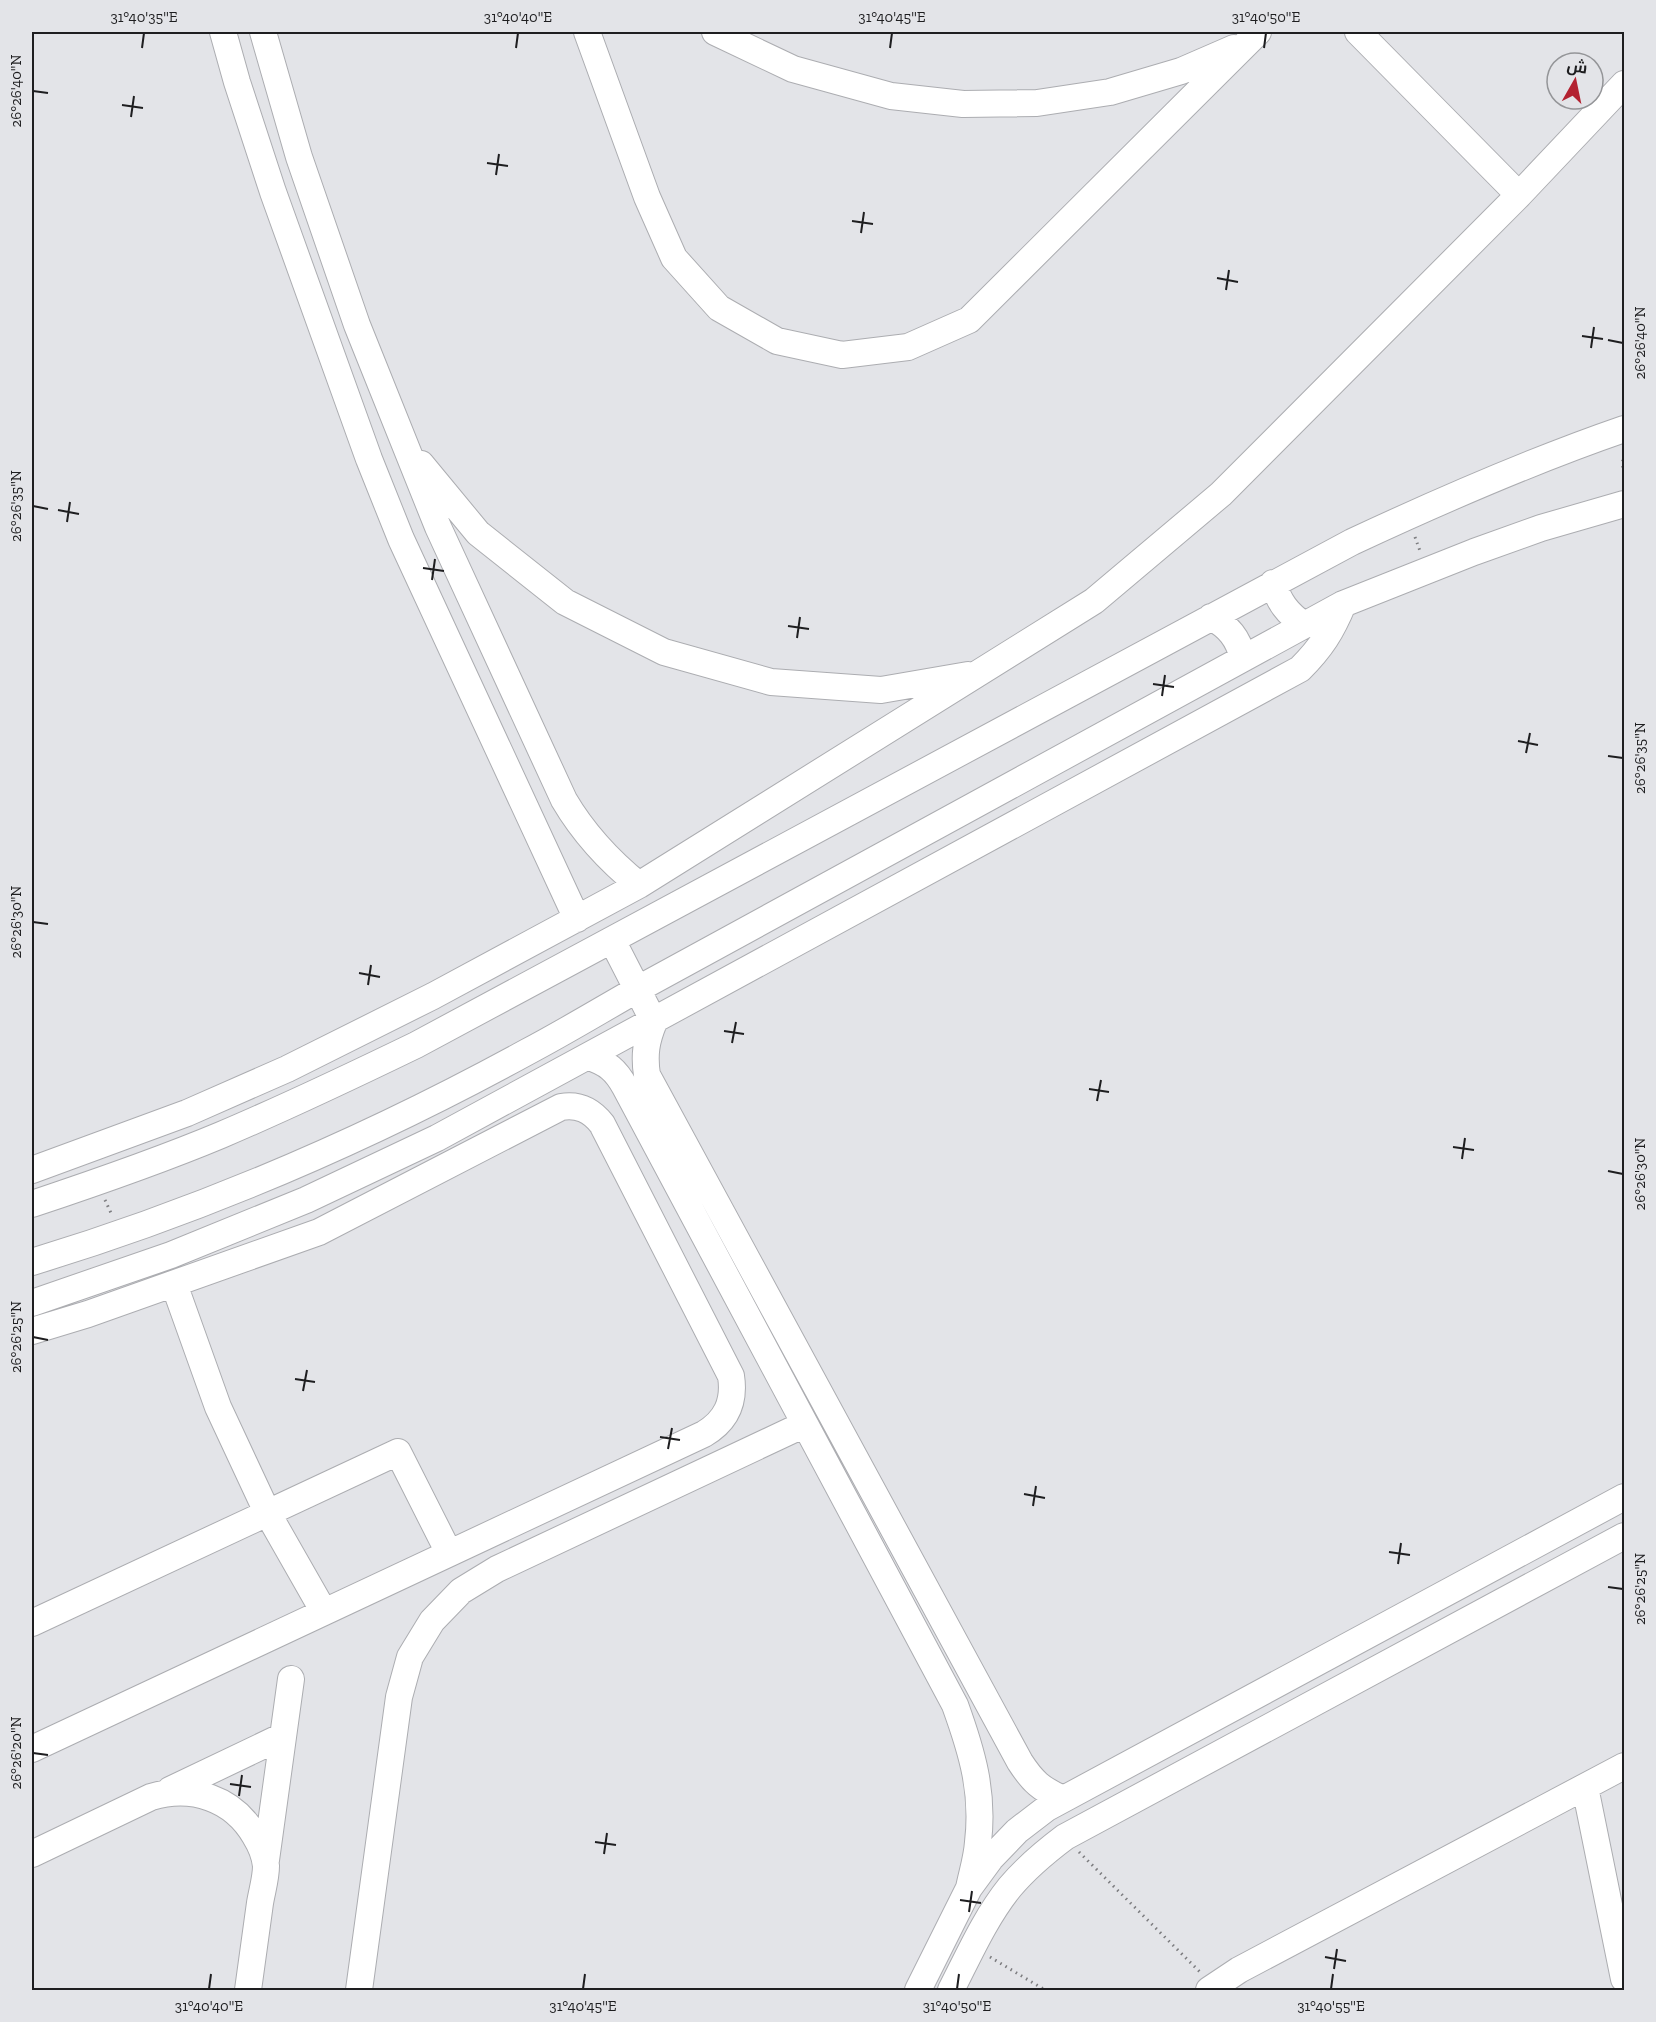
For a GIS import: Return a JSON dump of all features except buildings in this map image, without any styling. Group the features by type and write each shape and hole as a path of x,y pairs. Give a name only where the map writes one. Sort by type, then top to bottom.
{"street":[{"path":"224,32 237,82 273,192 357,425 401,539 577,919"},
{"path":"263,32 300,157 357,325 438,527 564,800 596,846 639,885"},
{"path":"587,32 647,198 674,258 719,308 777,341 842,355 908,347 969,320 1253,36"},
{"path":"715,32 793,69 891,96 963,104 1037,103 1110,92 1181,71 1253,36"},
{"path":"1358,32 1519,195"},
{"path":"32,1170 187,1113 287,1069 433,996 577,919 639,885 1094,601 1221,494 1519,195 1624,84"},
{"path":"32,1204 219,1136 318,1093 416,1045 1273,583 1408,515 1516,469 1624,429"},
{"path":"408,448 478,533 565,602 663,652 771,682 881,690 980,673"},
{"path":"32,1262 179,1211 298,1164 413,1111 527,1052 638,989 1343,604 1541,528 1624,504"},
{"path":"1273,583 1284,607 1304,625"},
{"path":"32,1303 171,1255 306,1200 437,1138 589,1057 1300,669 1318,651 1332,630 1343,604"},
{"path":"1211,617 1233,633 1243,658"},
{"path":"612,940 654,1022"},
{"path":"654,1022 646,1039 644,1057 647,1075 1020,1762 1030,1779 1045,1791 1063,1799"},
{"path":"589,1057 604,1062 617,1072 626,1087 955,1705 971,1749 979,1796 978,1842 969,1888"},
{"path":"32,1331 88,1314 319,1232 561,1107 576,1106 597,1117 602,1124 732,1376 730,1406 719,1423 704,1434 32,1749"},
{"path":"174,1284 218,1407 267,1512 324,1612"},
{"path":"359,1990 399,1697 410,1657 432,1621 461,1591 497,1569 806,1424"},
{"path":"32,1623 398,1452 449,1553"},
{"path":"918,1990 969,1888 991,1858 1017,1831 1063,1799 1624,1497"},
{"path":"951,1990 990,1914 1011,1885 1036,1859 1065,1837 1624,1536"},
{"path":"248,1990 291,1678"},
{"path":"32,1854 284,1736"},
{"path":"1211,1988 1239,1970 1624,1766"},
{"path":"1585,1787 1624,1979"},
{"path":"165,1793 179,1791 208,1796 232,1809 247,1823 258,1840 266,1866"}],"path":[{"path":"1624,454 1622,465 1624,469"},
{"path":"1408,515 1427,570"},
{"path":"97,1182 119,1233"},
{"path":"1065,1837 1211,1988"},
{"path":"974,1946 1045,1990"}]}
